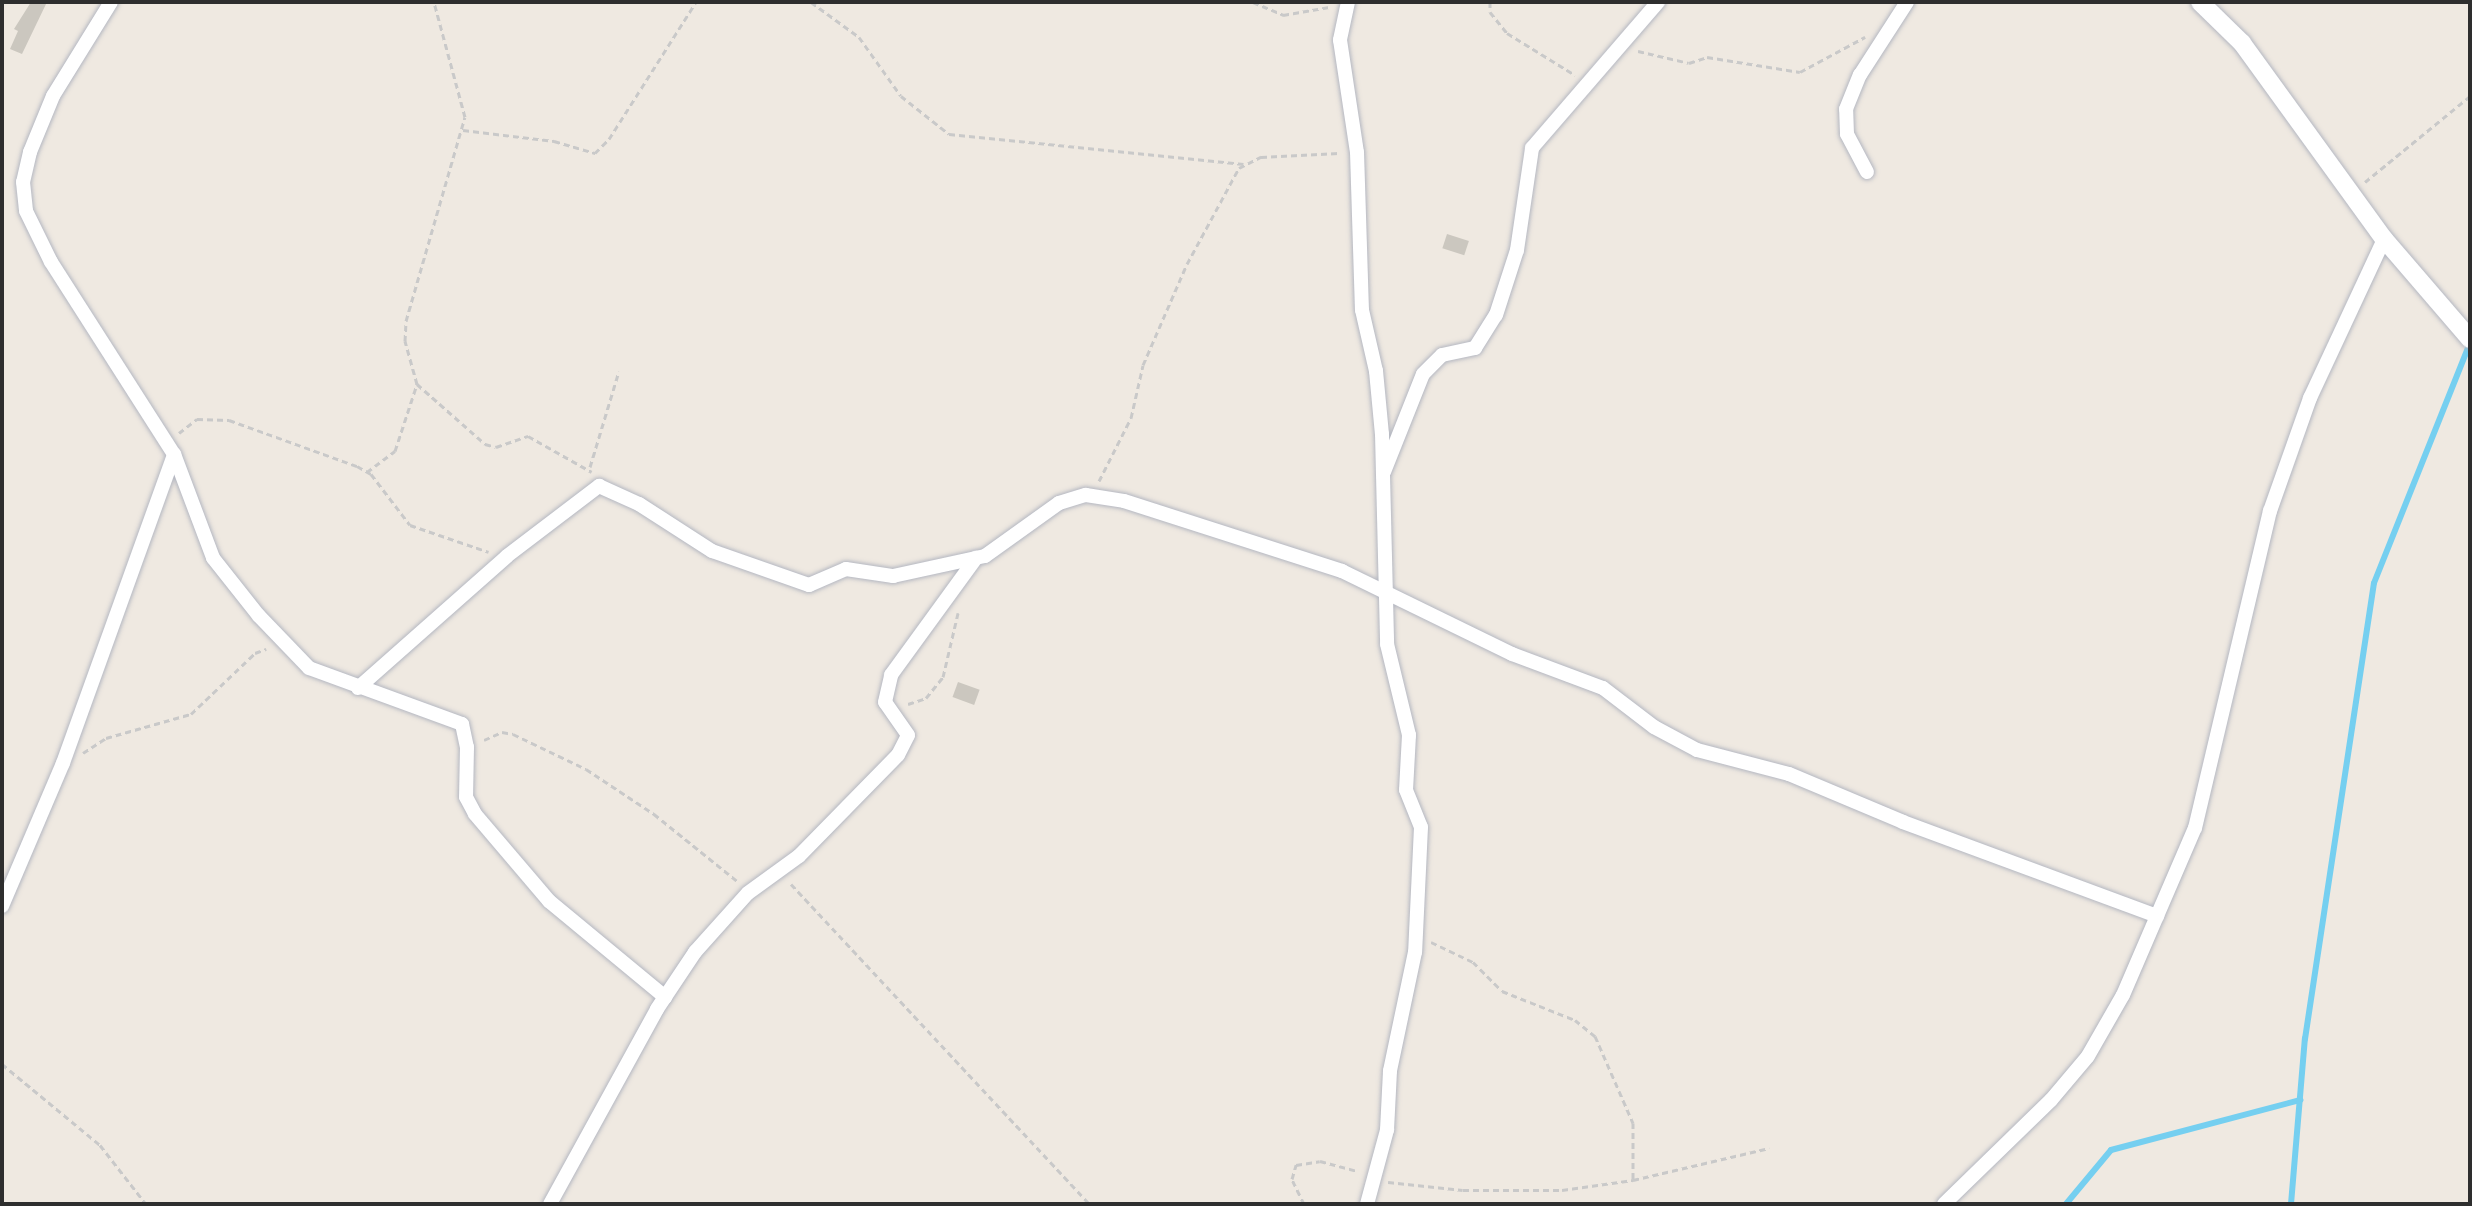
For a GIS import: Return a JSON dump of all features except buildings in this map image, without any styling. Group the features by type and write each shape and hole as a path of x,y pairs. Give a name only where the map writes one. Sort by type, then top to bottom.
{"street":[{"path":"111,2 53,96 30,152 24,197 51,262 172,450 213,558 297,656 320,675 448,715 462,724 467,743 466,797 487,831 549,901 665,997"},
{"path":"1383,474 1423,374 1442,355 1475,348 1496,315 1517,250 1532,148 1592,85 1658,2"},
{"path":"1867,172 1847,134 1846,109 1907,2"},
{"path":"2200,2 2242,43 2384,239 2470,339"},
{"path":"1341,4 1340,40 1357,152 1360,283 1376,371 1383,474 1387,644 1409,735 1406,790 1421,827 1415,952 1390,1071 1387,1130 1367,1204"},
{"path":"1944,1204 2002,1153 2088,1056 2123,995 2195,828 2270,511 2310,398 2384,239"},
{"path":"2,906 63,763 172,450"},
{"path":"358,688 503,559 599,486 639,504 712,551 801,585 846,569 882,577 976,558 1007,543 1059,503 1086,495 1124,501 1384,588 1512,654 1617,695 1654,727 1697,750 1789,774 1903,822 2157,916"},
{"path":"550,1204 665,997 695,952 748,893 780,872 898,755 908,735 888,707 886,688 899,659 976,558"}],"path":[{"path":"434,2 441,44 466,105 406,321 405,341 417,384 485,444 496,447 528,436 589,469 599,486"},
{"path":"461,130 543,139 595,153 609,139 696,2"},
{"path":"811,2 859,37 901,96 949,134 1243,164 1261,157 1357,152"},
{"path":"1253,2 1283,15 1341,4"},
{"path":"1490,2 1490,12 1517,42 1592,85"},
{"path":"1615,55 1644,51 1689,63 1707,57 1800,72 1865,37 1889,30"},
{"path":"2352,192 2429,135 2470,96"},
{"path":"1086,495 1121,441 1148,353 1187,264 1243,164"},
{"path":"589,469 619,371"},
{"path":"367,472 395,451 417,384"},
{"path":"172,450 182,427 209,417 247,426 367,472 410,525 503,559"},
{"path":"888,707 917,702 933,691 947,666 960,605"},
{"path":"63,763 106,738 191,714 255,653 280,649 297,656"},
{"path":"467,743 502,732 513,734 586,769 654,814 748,893"},
{"path":"780,872 1089,1204"},
{"path":"1414,932 1473,962 1502,991 1575,1020 1595,1036 1633,1123 1633,1180"},
{"path":"2,1064 100,1145 146,1204"},
{"path":"1304,1204 1292,1179 1292,1169 1306,1161 1405,1185 1562,1190 1633,1180 1769,1148"}],"waterway":[{"path":"2291,1204 2305,1039 2374,583 2470,343"},
{"path":"2066,1204 2111,1150 2300,1100"}]}
